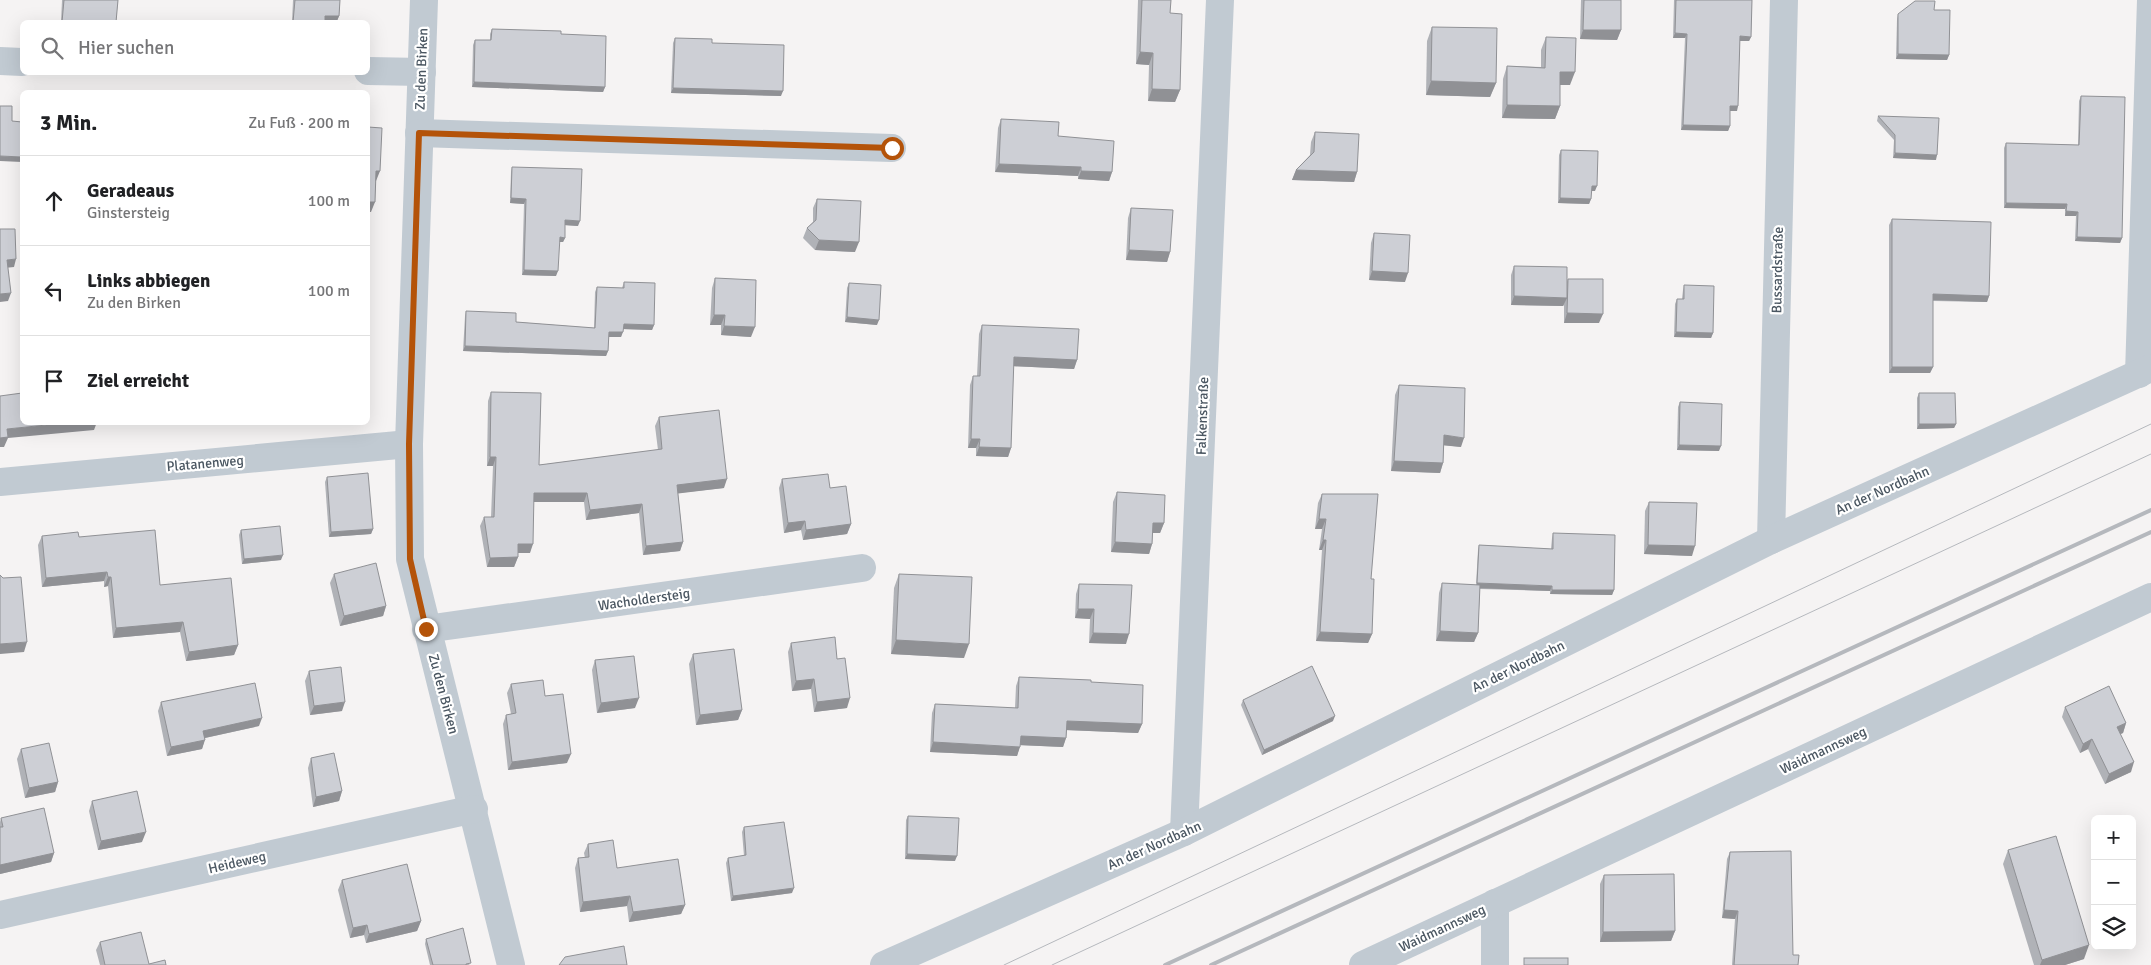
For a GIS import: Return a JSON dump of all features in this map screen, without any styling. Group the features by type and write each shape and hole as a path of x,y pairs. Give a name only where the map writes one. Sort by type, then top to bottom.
{"street":[{"name":"Zu den Birken","path":"424,0 409,444 410,559 426,629 474,809 511,965"},
{"name":"Falkenstraße","path":"1184,832 1220,0"},
{"name":"Bussardstraße","path":"1771,540 1784,0"},
{"path":"2145,371 2151,0"},
{"path":"0,62 20,62"},
{"path":"370,71 422,72"},
{"path":"419,133 892,148"},
{"name":"An der Nordbahn","path":"884,965 1184,832 1771,540 2145,371"},
{"name":"Platanenweg","path":"0,482 409,444"},
{"name":"Wacholdersteig","path":"426,629 862,568"},
{"name":"Waidmannsweg","path":"1363,965 2151,597"},
{"name":"Heideweg","path":"0,915 474,809"},
{"name":"Waidmannsweg","path":"1495,903 1495,965"}],"building":[{"path":"64,0 118,0 116,20 62,20"},
{"path":"295,0 340,0 339,16 325,16 325,20 293,20"},
{"path":"1142,0 1171,0 1170,13 1182,14 1180,90 1152,89 1153,53 1140,52"},
{"path":"1584,0 1621,0 1621,30 1583,30"},
{"path":"1676,0 1752,0 1751,37 1740,36 1738,106 1730,106 1730,126 1683,125 1687,34 1675,33"},
{"path":"1915,1 1935,1 1934,10 1950,10 1949,55 1898,54 1898,14"},
{"path":"1432,27 1497,28 1496,83 1431,81"},
{"path":"492,29 561,31 561,34 606,36 605,87 474,82 475,40 491,40"},
{"path":"1546,37 1576,38 1575,72 1560,72 1560,106 1507,105 1507,66 1545,68"},
{"path":"675,38 712,39 712,43 784,45 783,91 673,88"},
{"path":"2081,96 2125,97 2122,238 2077,237 2078,212 2066,211 2067,204 2006,203 2006,143 2079,145"},
{"path":"0,106 12,106 12,121 20,122 20,157 0,156"},
{"path":"1878,116 1939,118 1937,155 1895,153 1895,135"},
{"path":"1001,119 1059,122 1058,136 1114,141 1112,172 1081,171 1081,167 999,164"},
{"path":"370,127 382,128 380,171 376,171 375,202 370,202"},
{"path":"1315,132 1359,134 1357,172 1296,170 1314,152"},
{"path":"1561,150 1598,151 1597,186 1592,186 1591,199 1560,198"},
{"path":"512,167 582,169 580,221 565,220 565,238 560,237 558,271 524,270 526,199 511,198"},
{"path":"817,199 861,201 859,242 819,240 807,228 816,220"},
{"path":"1131,208 1173,210 1170,252 1129,250"},
{"path":"1892,219 1991,222 1989,296 1933,294 1933,367 1892,367"},
{"path":"0,229 15,229 16,259 7,260 11,293 0,294"},
{"path":"1374,233 1410,235 1408,273 1372,271"},
{"path":"1514,266 1567,267 1567,298 1514,296"},
{"path":"715,278 756,280 755,327 724,326 725,315 714,315"},
{"path":"1568,279 1603,279 1603,314 1567,313"},
{"path":"624,282 655,283 654,325 624,324 623,332 609,332 608,351 465,346 466,311 516,313 516,322 595,328 597,287 624,288"},
{"path":"849,283 881,285 879,320 847,317"},
{"path":"1684,285 1714,286 1713,333 1676,332 1677,299 1684,299"},
{"path":"982,325 1079,329 1077,360 1014,357 1011,448 979,447 980,439 971,439 973,376 980,376"},
{"path":"1399,385 1465,388 1464,438 1444,435 1443,463 1394,461"},
{"path":"491,392 541,393 539,465 662,449 659,417 719,410 727,479 677,485 683,542 646,546 642,504 590,510 587,493 534,493 533,544 518,544 518,557 490,558 484,517 494,517 496,457 490,457"},
{"path":"20,393 20,425 46,425 7,429 8,437 0,438 0,396"},
{"path":"1919,393 1955,393 1956,424 1919,424"},
{"path":"1680,402 1722,404 1721,446 1679,445"},
{"path":"368,473 373,529 331,532 327,477"},
{"path":"828,474 830,488 846,486 851,524 806,530 805,521 788,523 782,479"},
{"path":"1117,492 1165,495 1164,523 1153,523 1152,544 1115,542"},
{"path":"1322,494 1378,494 1371,579 1374,579 1372,634 1320,632 1326,540 1323,540 1326,519 1319,519"},
{"path":"1649,502 1697,503 1695,546 1648,545"},
{"path":"280,526 283,555 244,559 241,530"},
{"path":"155,530 160,585 231,578 238,645 189,652 183,622 116,628 111,577 108,577 107,572 46,578 42,536 78,532 79,537"},
{"path":"1553,533 1615,535 1614,590 1552,590 1552,586 1477,583 1479,545 1553,549"},
{"path":"376,563 386,606 344,616 334,574"},
{"path":"899,574 972,577 969,644 896,640"},
{"path":"0,575 3,578 21,577 27,642 0,644"},
{"path":"1442,583 1480,585 1478,633 1440,631"},
{"path":"1079,584 1132,585 1129,634 1093,633 1094,609 1078,609"},
{"path":"835,637 837,659 845,658 850,698 817,702 814,679 796,681 791,643"},
{"path":"734,649 742,710 700,715 693,654"},
{"path":"634,656 639,698 601,703 595,660"},
{"path":"1312,666 1335,716 1264,750 1243,700"},
{"path":"341,667 345,702 314,706 309,671"},
{"path":"1019,677 1091,680 1091,682 1143,685 1142,724 1067,721 1066,738 1021,736 1020,747 933,742 935,704 1018,708"},
{"path":"543,680 545,696 563,694 571,754 512,762 506,715 516,713 511,684"},
{"path":"255,683 262,718 203,731 205,740 171,747 161,702"},
{"path":"2109,686 2126,723 2117,727 2134,762 2109,774 2092,739 2083,744 2065,707"},
{"path":"49,743 58,782 29,788 21,749"},
{"path":"334,753 342,791 316,797 311,758"},
{"path":"137,791 146,832 101,841 92,801"},
{"path":"44,808 54,853 0,865 0,827 3,827 1,818"},
{"path":"908,816 959,818 957,856 907,854"},
{"path":"784,822 794,888 733,896 728,858 746,855 744,827"},
{"path":"2056,836 2089,945 2042,960 2008,850"},
{"path":"613,840 617,868 678,859 685,905 633,912 630,896 583,902 578,858 589,857 588,844"},
{"path":"1791,851 1793,955 1799,955 1798,965 1734,965 1738,911 1724,910 1730,852"},
{"path":"407,864 421,921 369,934 367,925 353,928 342,880"},
{"path":"1674,874 1675,931 1603,932 1604,875"},
{"path":"463,928 471,963 466,965 433,965 426,939"},
{"path":"141,932 149,964 165,960 166,965 105,965 100,942"},
{"path":"624,946 627,965 559,965 565,957"},
{"path":"1524,958 1568,958 1568,965 1524,965"}],"tram line":[{"path":"1004,965 2151,424"},
{"path":"1052,965 2151,454"}],"railway":[{"path":"1165,965 2151,510"},
{"path":"1211,965 2151,532"}],"route":[{"path":"426,629 410,559 409,444 419,133 892,148"}]}
